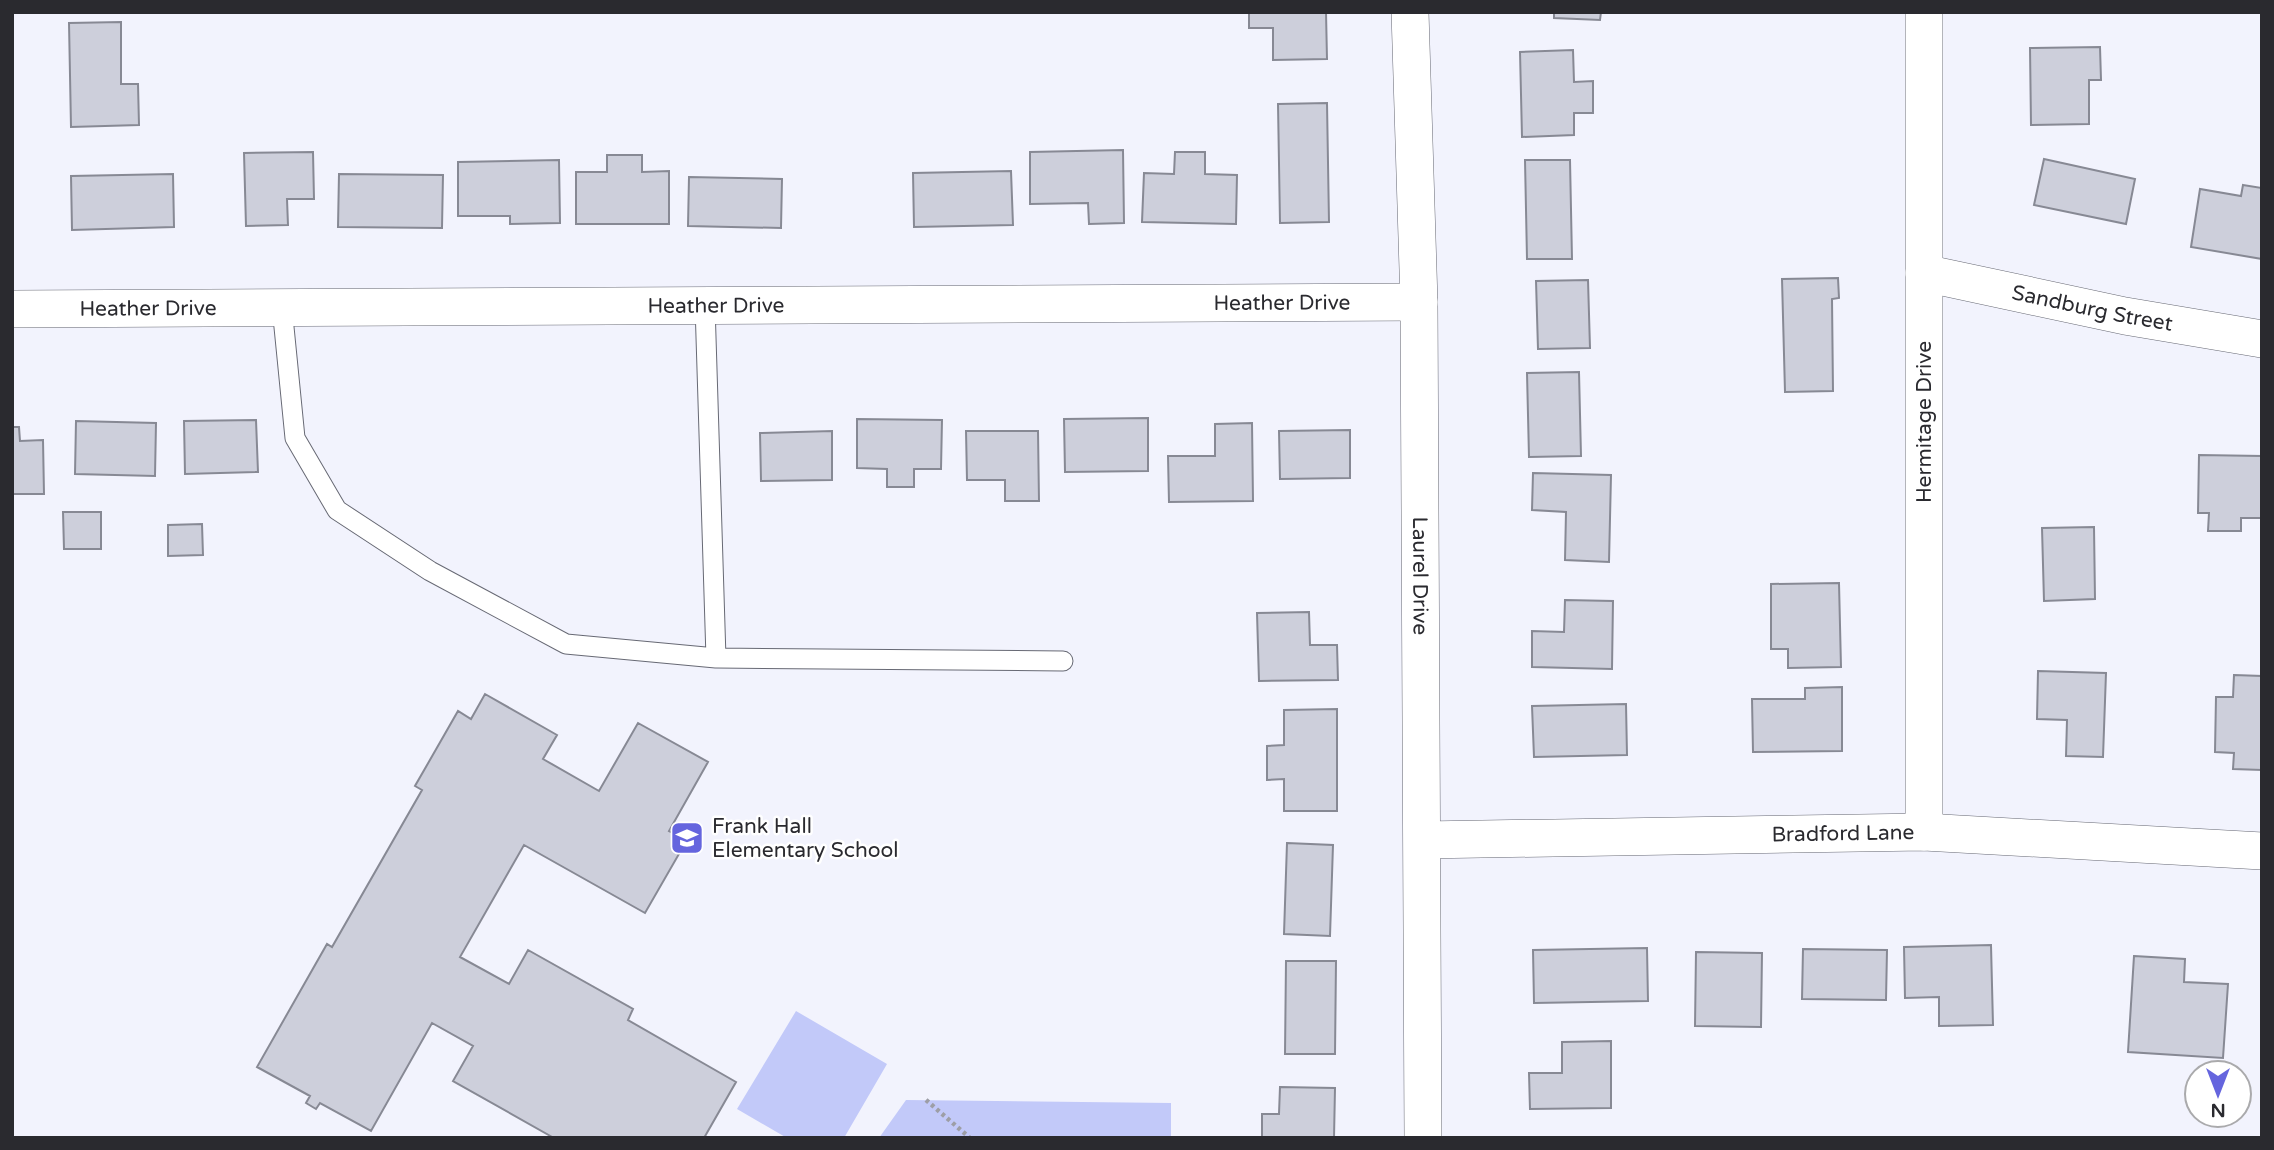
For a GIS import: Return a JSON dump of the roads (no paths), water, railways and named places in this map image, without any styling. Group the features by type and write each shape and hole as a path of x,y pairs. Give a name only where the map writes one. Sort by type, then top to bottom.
{"street":[{"name":"Laurel Drive","path":"1410,12 1419,302 1423,1138"},
{"name":"Hermitage Drive","path":"1924,12 1924,832"},
{"name":"Sandburg Street","path":"1924,273 2125,316 2262,339"},
{"name":"Heather Drive","path":"12,309 1419,302"},
{"name":"Bradford Lane","path":"1423,840 1924,832 2262,851"}],"lane":[{"path":"705,305 716,658"},
{"path":"282,307 295,438 337,510 430,571 565,644 716,658 1063,660"}],"place":[{"name":"Frank Hall Elementary School","path":"687,838"}]}
